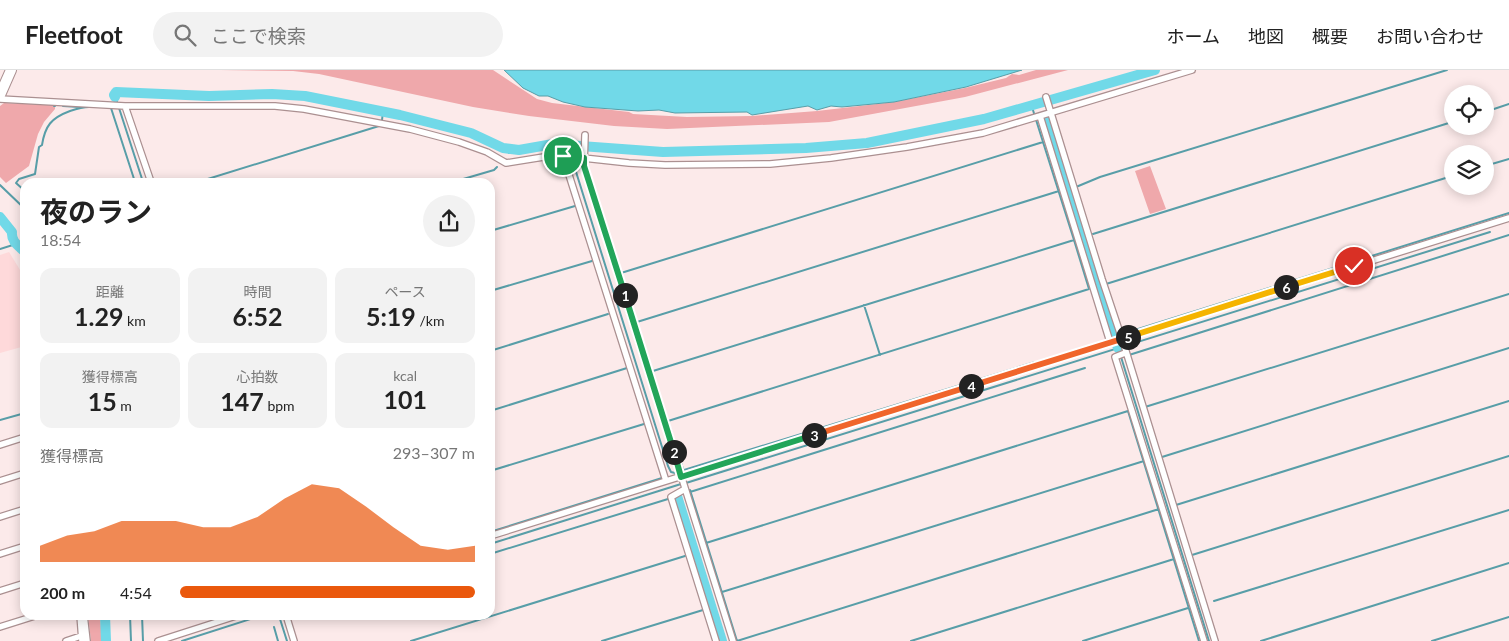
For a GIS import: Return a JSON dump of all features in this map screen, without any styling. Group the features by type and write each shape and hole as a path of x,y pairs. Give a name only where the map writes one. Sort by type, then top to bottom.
{"highway":[{"path":"0,95 10,71"}],"street":[{"path":"0,99 125,106 266,106 297,108 397,126 442,137 478,148 506,163 556,155 629,163 674,165 770,164 831,158 907,147 983,133 1050,110 1192,70"},
{"path":"1046,98 1216,641"},
{"path":"125,106 149,178"},
{"path":"1037,116 1110,342"},
{"path":"586,138 584,166 733,641"},
{"path":"569,156 666,481"},
{"path":"1204,641 1115,357 1124,346 1509,218"},
{"path":"495,534 666,481 683,483 1110,342 1124,346"},
{"path":"0,445 20,439"},
{"path":"0,481 20,475"},
{"path":"683,483 671,497 716,641"},
{"path":"0,517 20,511"},
{"path":"0,554 20,548"},
{"path":"0,591 20,585"},
{"path":"0,627 22,620"},
{"path":"66,641 81,639 80,620"},
{"path":"85,620 87,641"},
{"path":"158,641 223,620"},
{"path":"288,620 294,641"}],"shaded area":[{"path":"220,70 493,70 537,99 552,103 633,114 687,117 752,116 894,102 965,88 1006,78 1012,74 1019,75 1036,70 1068,70 965,97 829,122 667,129 614,126 529,116 473,107 319,74 293,71"},
{"path":"4,103 55,105 55,109 44,122 38,134 29,166 6,183 0,177 0,106"},
{"path":"1150,166 1166,209 1150,214 1135,171"},
{"path":"9,252 20,270 20,347 0,353 0,255"},
{"path":"89,620 100,620 102,641 91,641"}],"water":[{"path":"504,70 1022,70 966,87 894,102 842,107 831,106 817,110 808,106 752,115 747,112 675,113 659,110 638,111 585,107 548,96 539,96 523,88"}],"waterway":[{"path":"115,97 116,92 209,96 272,94 305,96 400,115 471,133 503,148 519,150 553,144 663,152 806,148 867,143 984,119 1155,70"},
{"path":"1076,187 1100,177 1447,70"},
{"path":"115,97 117,102"},
{"path":"1494,109 1509,104"},
{"path":"63,106 80,107"},
{"path":"22,178 35,174 39,147 42,145 50,124 63,114 89,107"},
{"path":"684,472 621,273 1043,142 1032,107"},
{"path":"111,108 134,178"},
{"path":"119,108 142,178"},
{"path":"382,120 383,112"},
{"path":"1045,117 1115,338"},
{"path":"1093,234 1444,124"},
{"path":"211,178 379,126"},
{"path":"653,371 1074,240 1043,142"},
{"path":"571,146 572,155"},
{"path":"509,153 510,149"},
{"path":"572,159 668,466 671,472 675,473"},
{"path":"1494,163 1509,159"},
{"path":"467,178 494,170 497,167"},
{"path":"1106,284 1444,178"},
{"path":"20,179 16,183 20,187"},
{"path":"0,185 20,204"},
{"path":"637,322 1059,191"},
{"path":"495,230 575,206"},
{"path":"1135,330 1509,213"},
{"path":"0,217 12,232 14,241 20,248"},
{"path":"686,483 1490,232"},
{"path":"1129,355 1509,235"},
{"path":"668,421 1089,289 1074,240"},
{"path":"0,249 16,244"},
{"path":"495,290 592,261"},
{"path":"1145,407 1509,294"},
{"path":"864,305 880,355"},
{"path":"495,349 608,314"},
{"path":"1162,457 1509,348"},
{"path":"1121,357 1209,641"},
{"path":"684,470 1035,362"},
{"path":"495,409 627,368"},
{"path":"690,492 1085,368"},
{"path":"1176,505 1509,401"},
{"path":"706,543 1128,411 1199,641"},
{"path":"0,420 20,414"},
{"path":"495,469 644,424"},
{"path":"1192,555 1509,456"},
{"path":"722,592 1144,461"},
{"path":"495,530 662,478"},
{"path":"495,542 681,484"},
{"path":"690,490 737,641"},
{"path":"677,496 722,641"},
{"path":"495,552 668,499"},
{"path":"737,641 1159,509"},
{"path":"1214,601 1509,510"},
{"path":"495,615 685,556"},
{"path":"911,641 1174,559"},
{"path":"1261,641 1509,563"},
{"path":"1083,641 1188,608"},
{"path":"602,641 703,610"},
{"path":"1432,641 1509,617"},
{"path":"105,620 106,641"},
{"path":"130,620 131,641"},
{"path":"142,620 143,641"},
{"path":"182,641 247,620"},
{"path":"280,620 287,641"},
{"path":"411,641 479,620"},
{"path":"274,627 278,641"}],"route":[{"path":"563,156 584,158 584,166 681,477 1354,266"}]}
